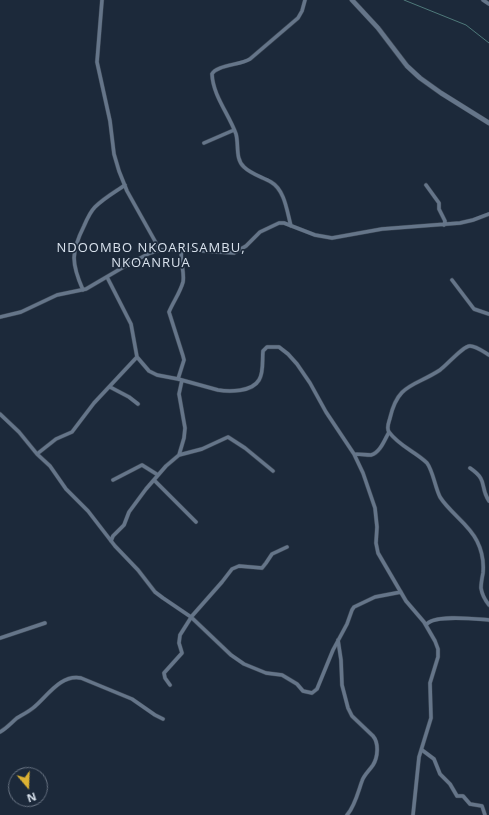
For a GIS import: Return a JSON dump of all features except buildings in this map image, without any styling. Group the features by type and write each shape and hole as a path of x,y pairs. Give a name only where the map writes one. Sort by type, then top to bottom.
{"street":[{"path":"102,0 97,62 110,121 114,154 125,185 160,250"},
{"path":"291,226 282,197 277,188 272,183 248,170 241,164 234,130 216,92 212,78 213,72 220,68 243,63 250,59 298,18 305,0"},
{"path":"352,0 378,28 407,66 420,78 489,123"},
{"path":"483,0 489,4"},
{"path":"204,143 234,130"},
{"path":"426,184 440,203 439,209 446,221 444,225"},
{"path":"83,290 75,270 74,263 76,243 94,208 125,185"},
{"path":"0,317 21,312 57,295 89,288 141,257 160,250 182,249 234,253 246,246 260,232 282,222 315,235 332,238 382,229 444,225 470,221 489,214"},
{"path":"179,455 184,438 179,394 184,360 169,312 183,283 184,276 180,256 182,249"},
{"path":"107,277 131,324 137,357 153,374 180,379 224,391 249,387 256,384 260,378 262,351 265,348 278,347 288,354 297,364 354,454 363,473 375,508 377,520 376,543 381,560 408,604 426,625 438,649 438,657 430,683 431,718 418,765 413,815"},
{"path":"452,280 474,310 489,314"},
{"path":"489,355 474,347 468,346 438,371 406,388 399,395 393,407 388,425 389,432 404,446 426,462 441,498 468,528 477,541 483,557 482,590 489,605"},
{"path":"37,454 56,439 72,432 94,403 137,357"},
{"path":"110,387 129,397 138,404"},
{"path":"0,414 54,470 66,489 88,511 111,541 138,570 155,592 191,618 228,652 244,664 268,674 282,675 297,684 303,691 312,693 317,689 354,607 375,597 401,592"},
{"path":"354,454 369,455 375,453 389,432"},
{"path":"111,541 113,536 124,525 129,512 154,480 179,455 202,449 228,437 273,471"},
{"path":"113,480 142,465 158,475"},
{"path":"470,468 480,476 485,494 489,501"},
{"path":"154,480 196,522"},
{"path":"170,685 165,678 164,673 182,653 178,643 179,637 191,618 232,569 239,566 262,568 272,554 287,547"},
{"path":"426,625 430,620 439,618 489,620"},
{"path":"0,638 45,623"},
{"path":"338,640 341,660 342,685 348,708 352,716 376,739 377,745 374,761 362,780 352,807 347,815"},
{"path":"0,732 34,707 60,683 68,679 75,678 81,678 132,699 163,719"},
{"path":"422,750 434,759 440,774 450,784 457,796 463,796 470,804 482,806 485,815"}],"waterway":[{"path":"404,0 466,25 489,43"}],"district":[{"name":"NDOOMBO NKOARISAMBU, NKOANRUA","path":"151,256"}]}
